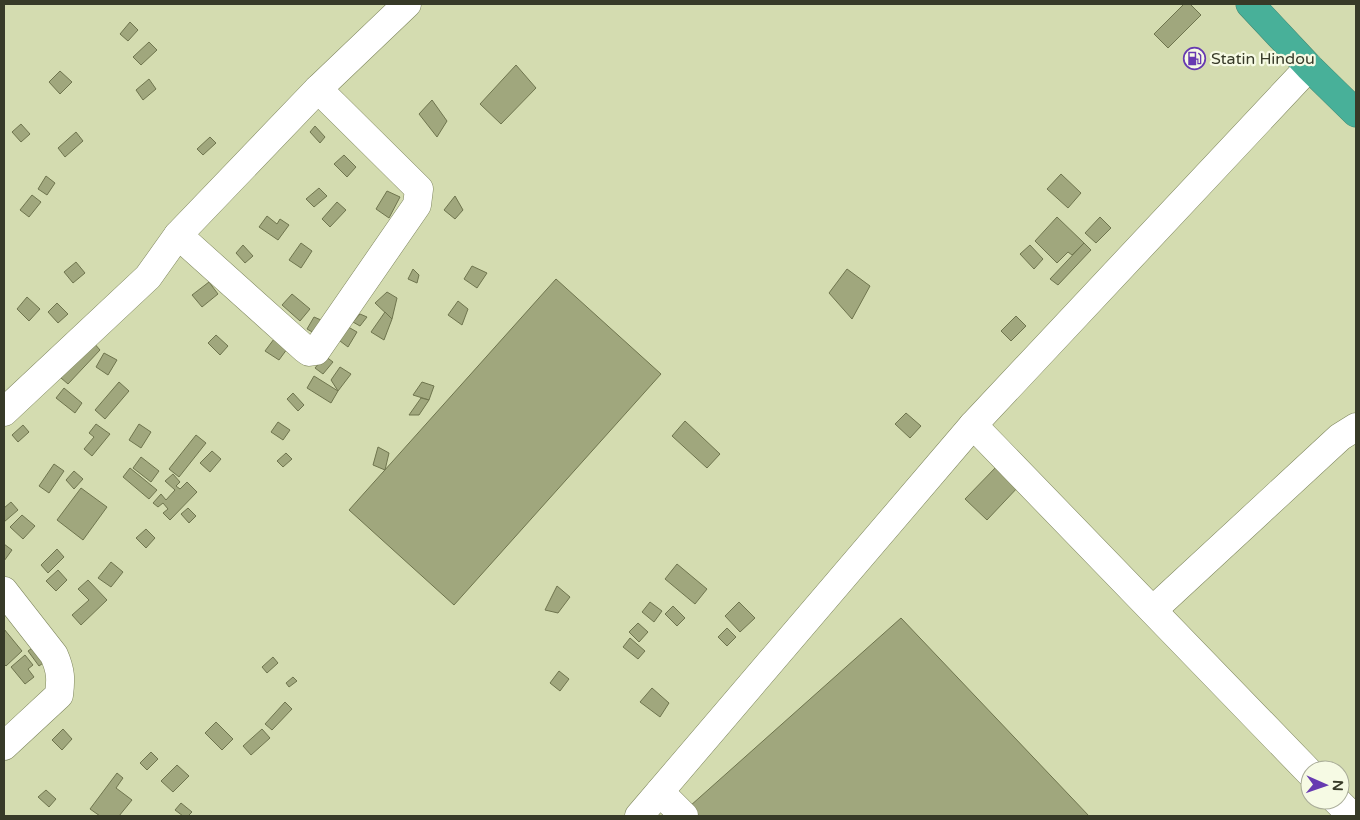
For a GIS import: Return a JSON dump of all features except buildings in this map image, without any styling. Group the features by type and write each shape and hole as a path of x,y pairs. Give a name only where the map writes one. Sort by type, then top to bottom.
{"highway":[{"path":"1250,4 1309,67 1356,113"}],"street":[{"path":"4,412 148,277 178,234 318,90 407,4"},
{"path":"639,816 973,425 1309,67"},
{"path":"178,234 305,349 312,352 316,351 417,205 419,189 318,90"},
{"path":"973,425 1300,763"},
{"path":"1153,610 1340,437 1356,427"},
{"path":"4,591 54,655 61,678 59,696 4,746"},
{"path":"660,792 684,816"}],"place":[{"name":"Statin Hindou","path":"1195,58"}]}
